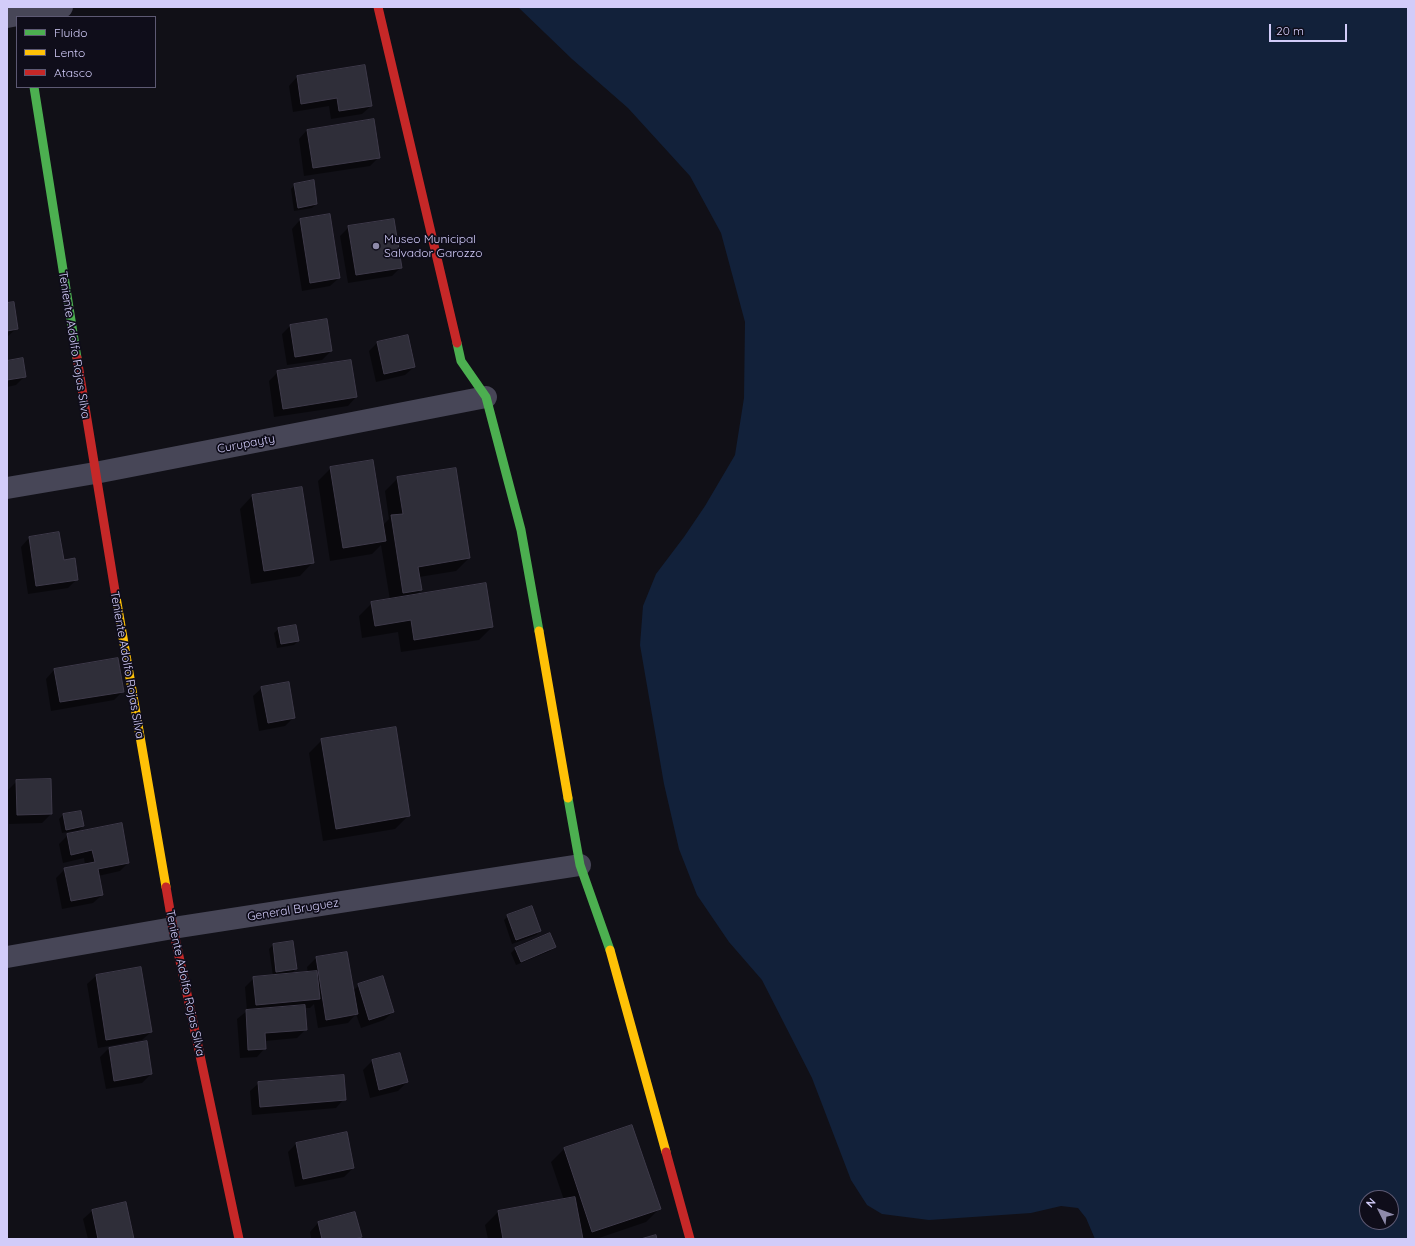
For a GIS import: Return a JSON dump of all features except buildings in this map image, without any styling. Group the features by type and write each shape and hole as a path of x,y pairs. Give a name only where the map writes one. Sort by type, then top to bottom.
{"street":[{"path":"18,14 62,7"},
{"path":"378,7 461,361 486,397 521,530 580,865 614,962 690,1239"},
{"name":"Teniente Adolfo Rojas Silva","path":"34,88 95,474 172,928 239,1239"},
{"name":"Curupayty","path":"7,488 95,474 486,397"},
{"name":"General Bruguez","path":"7,957 172,928 580,865"}],"water":[{"path":"518,7 1408,7 1408,1239 1095,1239 1086,1218 1078,1208 1061,1206 1031,1213 929,1220 882,1214 867,1205 851,1180 812,1078 762,980 729,942 697,895 679,849 664,784 640,645 643,606 656,574 705,506 735,455 744,398 745,322 721,233 690,176 628,108 572,59"}],"traffic: fast":[{"path":"34,88 77,358"},
{"path":"457,343 461,361 486,397 521,530 539,631"},
{"path":"568,798 580,865 610,950"}],"traffic: slow":[{"path":"116,597 166,887"},
{"path":"539,631 568,798"},
{"path":"610,950 666,1152"}],"traffic: jam":[{"path":"378,7 457,343"},
{"path":"77,358 116,597"},
{"path":"166,887 173,928 239,1239"},
{"path":"666,1152 690,1239"}],"place":[{"name":"Museo Municipal Salvador Garozzo","path":"376,246"}]}
